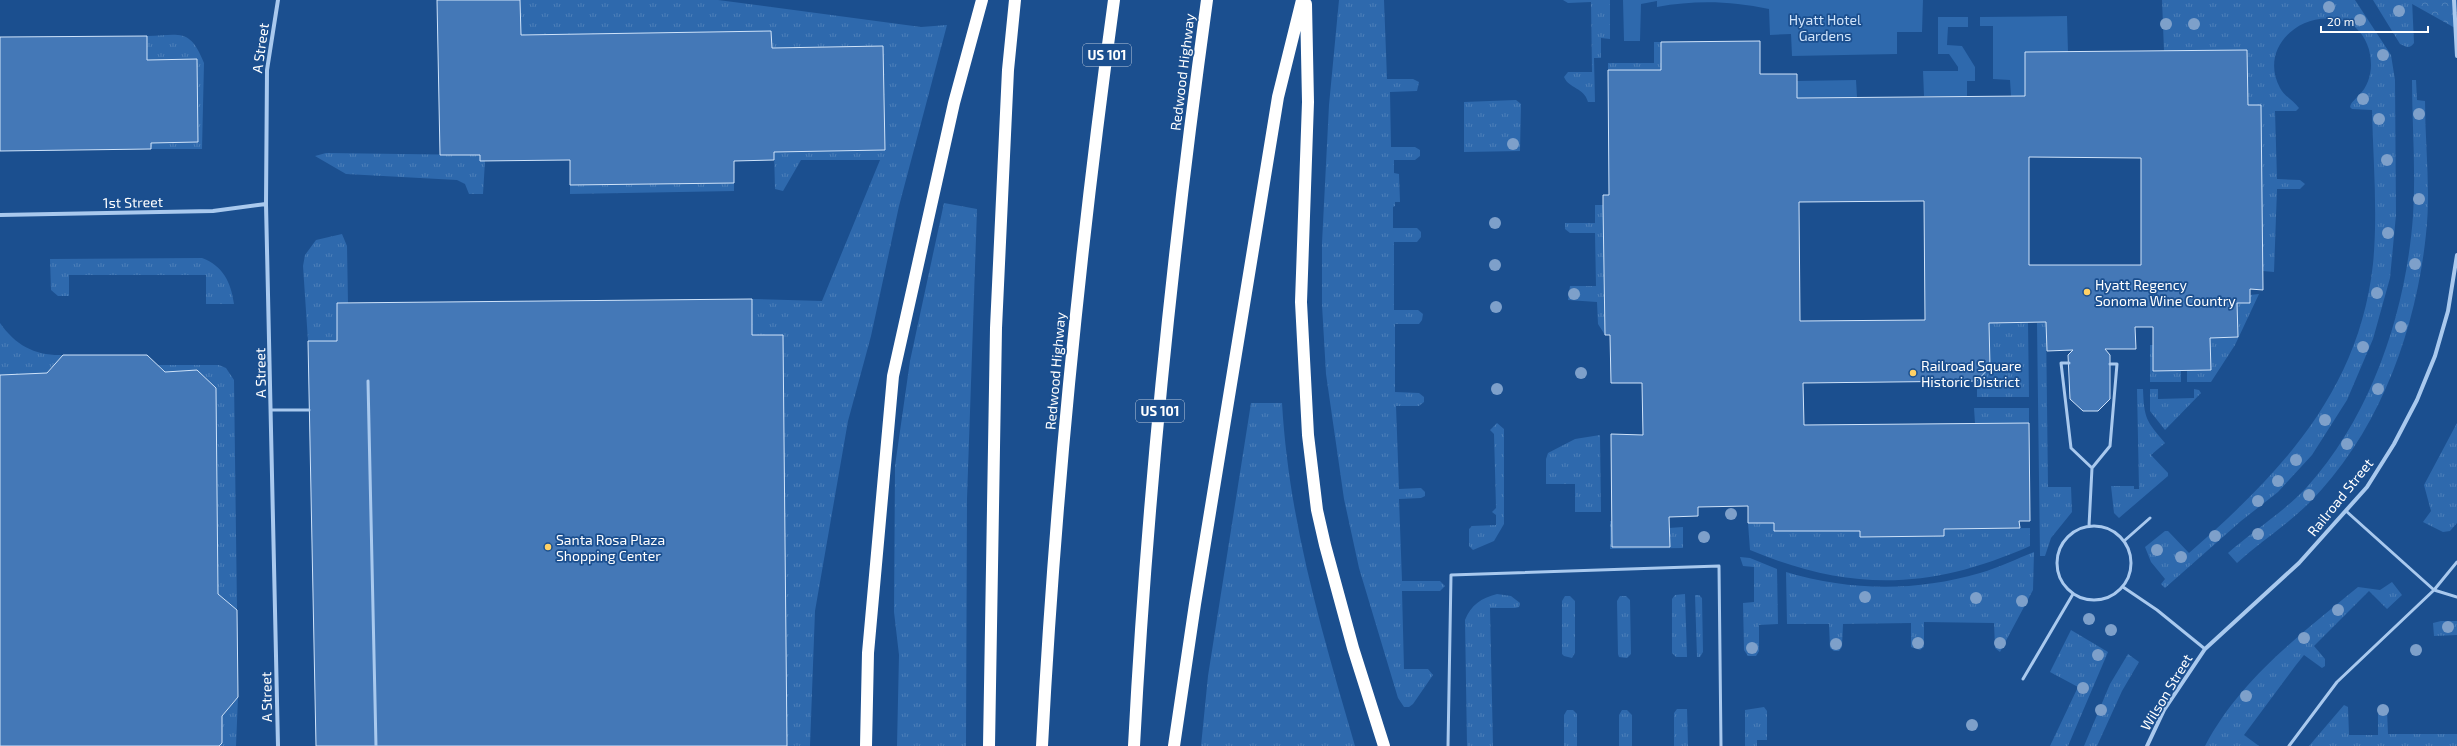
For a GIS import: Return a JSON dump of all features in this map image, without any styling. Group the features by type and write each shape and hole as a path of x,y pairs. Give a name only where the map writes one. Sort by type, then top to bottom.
{"highway":[{"path":"866,746 868,653 893,376 954,103 982,0"},
{"path":"989,746 996,328 1006,116 1015,0"},
{"name":"Redwood Highway","path":"1042,746 1066,416 1084,224 1114,0"},
{"name":"Redwood Highway","path":"1134,746 1139,660 1170,295 1196,77 1207,0"},
{"path":"1174,746 1194,604 1278,97 1302,0"},
{"path":"1305,0 1308,102 1301,302 1308,435 1318,510 1325,545 1353,648 1384,746"}],"street":[{"name":"A Street","path":"278,0 267,70 266,204 272,410 278,746"},
{"path":"2454,0 2457,56"},
{"name":"1st Street","path":"0,215 213,211 266,204"},
{"name":"Railroad Street","path":"2205,649 2298,563 2346,511 2366,486 2394,444 2417,400 2435,356 2448,310 2457,255"},
{"name":"Wilson Street","path":"2147,746 2164,710 2205,649"}],"lane":[{"path":"2069,363 2061,363 2071,448 2092,468"},
{"path":"2089,526 2092,468 2110,446 2117,364 2110,364"},
{"path":"368,381 376,746"},
{"path":"272,410 309,410"},
{"path":"2346,511 2434,590 2457,597"},
{"path":"2124,541 2150,518"},
{"path":"2089,526 2108,529 2124,541 2130,552 2132,564 2129,577 2123,588 2105,599 2083,599 2073,594 2059,577 2057,566 2058,554 2069,535 2078,529 2089,526"},
{"path":"2289,746 2337,682 2434,590 2457,562"},
{"path":"1448,746 1451,575 1719,566 1721,746"},
{"path":"2123,588 2157,610 2205,649"},
{"path":"2023,679 2073,594"}],"green space":[{"path":"520,0 718,0 921,27 947,25 899,206 871,336 848,421 815,611 810,746 787,746 752,335 752,299 822,301 880,160 801,160 783,191 775,189 774,152 885,150 883,46 772,48 771,31 521,35"},
{"path":"1339,0 1384,0 1387,79 1413,79 1419,82 1417,91 1390,92 1391,147 1415,147 1420,150 1420,156 1415,160 1394,160 1394,173 1399,174 1400,202 1395,202 1395,206 1393,207 1393,228 1417,228 1421,232 1421,237 1417,242 1394,242 1394,310 1418,310 1423,314 1422,320 1419,324 1395,324 1395,392 1419,393 1424,397 1424,402 1419,406 1396,406 1399,489 1421,488 1425,492 1425,496 1421,498 1399,499 1402,581 1440,581 1445,586 1440,591 1402,591 1404,669 1428,669 1433,675 1413,704 1409,707 1404,707 1398,698 1359,568 1344,499 1326,374 1322,305 1322,243 1329,105"},
{"path":"1563,0 1610,0 1610,39 1601,38 1601,58 1594,58 1595,102 1588,102 1583,93 1569,84 1564,77 1568,72 1592,72 1591,2 1568,3"},
{"name":"Hyatt Hotel Gardens","path":"1623,0 1923,0 1922,32 1897,32 1897,54 1792,56 1791,34 1770,35 1769,9 1741,4 1713,2 1685,3 1657,7 1657,1 1641,4 1640,41 1624,41"},
{"path":"2162,0 2355,0 2391,55 2395,80 2396,215 2390,278 2373,339 2347,400 2312,455 2278,492 2241,521 2165,588 2161,584 2165,579 2151,562 2145,547 2165,531 2168,531 2189,553 2255,492 2284,460 2310,426 2333,390 2351,351 2365,310 2373,264 2375,206 2372,110 2352,109 2350,107 2352,102 2364,89 2369,77 2371,59 2369,49 2362,35 2355,27 2339,20 2323,19 2307,22 2293,30 2282,41 2276,55 2274,71 2282,91 2299,108 2296,111 2275,111 2277,179 2300,180 2305,184 2300,189 2277,189 2274,272 2263,271 2261,105 2248,105 2247,50 2164,51"},
{"path":"2373,0 2412,0 2414,43 2411,46 2408,47 2400,44"},
{"path":"2405,0 2457,0 2457,29 2455,28"},
{"path":"2067,16 2068,52 2025,96 2011,96 2010,80 1993,79 1993,26 1980,26 1980,17"},
{"path":"1938,17 1968,17 1968,27 1948,27 1947,45 1962,46 1975,67 1975,81 1967,81 1967,96 1924,96 1923,71 1958,71 1958,67 1949,54 1938,54"},
{"path":"147,36 183,36 194,44 199,52 204,63 202,149 151,149 151,143 198,142 197,60 147,60"},
{"path":"1654,42 1661,42 1661,70 1608,70 1608,63 1654,63"},
{"path":"1856,80 1857,97 1797,98 1797,81"},
{"path":"2412,80 2416,80 2417,100 2425,101 2428,184 2426,234 2421,271 2413,307 2403,343 2390,379 2374,413 2355,445 2334,475 2301,511 2237,563 2228,553 2298,496 2330,459 2350,428 2367,395 2382,360 2394,325 2403,288 2413,216 2414,165"},
{"path":"1516,100 1521,104 1520,151 1464,152 1464,102"},
{"path":"326,153 480,155 480,161 485,161 483,194 469,194 465,184 457,180 346,174 315,156"},
{"path":"734,183 734,191 570,194 570,185"},
{"path":"944,203 977,209 967,499 966,746 897,746 899,655 894,612 895,466 910,361"},
{"path":"1595,205 1603,205 1605,335 1598,324 1597,302 1568,300 1570,286 1596,286 1595,233 1570,233 1565,229 1565,223 1595,223"},
{"path":"342,234 347,246 348,304 337,341 308,341 303,266 305,255 316,240"},
{"path":"202,258 209,261 221,270 231,289 234,304 206,304 206,275 69,275 69,296 58,296 51,290 50,259"},
{"path":"2259,294 2235,345 2211,382 2187,382 2187,370 2211,370 2210,338 2237,337 2237,303 2250,303 2250,295"},
{"path":"2046,322 2048,487 2071,487 2072,512 2051,538 2045,556 2040,556 2037,323"},
{"path":"0,323 13,338 27,348 44,354 63,355 47,373 0,375"},
{"path":"1989,323 2028,323 2029,397 1977,397 1977,381 1990,367"},
{"path":"2150,345 2153,345 2153,371 2181,370 2181,382 2150,382"},
{"path":"157,365 219,365 226,368 234,380 237,610 218,594 216,388 197,370 165,372"},
{"path":"2137,389 2143,389 2144,407 2147,419 2165,443 2151,455 2168,473 2168,476 2119,518 2114,513 2111,486 2134,486 2134,489 2139,489"},
{"path":"2150,389 2158,389 2158,399 2194,398 2194,389 2199,390 2201,393 2165,430 2150,411"},
{"path":"1251,403 1282,403 1286,448 1299,534 1319,619 1355,746 1201,746 1208,676"},
{"path":"1974,408 2029,408 2029,423 1975,423"},
{"path":"1497,423 1504,429 1504,524 1494,541 1473,550 1469,546 1469,529 1472,526 1496,525 1496,515 1492,512 1496,508 1494,434 1490,430"},
{"path":"2457,423 2457,523 2450,531 2443,532 2423,522 2431,511 2424,485"},
{"path":"1600,435 1601,512 1575,512 1575,484 1546,484 1546,459 1548,453 1575,439"},
{"path":"1610,521 1612,521 1612,547 1669,547 1669,528 1683,527 1683,548 1610,549"},
{"path":"1748,523 1774,523 1774,531 1860,531 1861,537 1944,536 1944,529 2030,528 2030,546 1994,561 1959,571 1924,578 1890,580 1856,579 1822,573 1787,564 1750,550"},
{"path":"2034,552 2033,590 2000,652 1995,648 1994,623 1924,622 1924,647 1920,650 1911,647 1911,623 1843,624 1842,647 1839,651 1834,651 1830,648 1829,624 1787,624 1786,572 1834,583 1858,586 1907,586 1931,584 1980,573"},
{"path":"1740,557 1750,558 1777,569 1778,624 1759,625 1759,651 1756,656 1748,656 1744,650 1743,603 1754,602 1754,567 1743,566"},
{"path":"2392,582 2402,595 2387,609 2369,591 2314,646 2325,659 2325,666 2322,668 2304,655 2244,735 2259,746 2205,746 2219,722 2236,700 2273,659 2294,640 2358,587 2380,590"},
{"path":"1497,594 1511,596 1520,603 1519,607 1515,608 1490,608 1493,746 1467,746 1465,620 1470,610 1477,603"},
{"path":"1685,594 1687,657 1676,657 1672,653 1672,599 1675,595"},
{"path":"1695,595 1699,595 1702,598 1703,652 1700,657 1697,657"},
{"path":"1565,596 1570,596 1575,601 1575,653 1572,658 1562,654 1562,601"},
{"path":"1620,596 1626,596 1630,600 1631,654 1627,658 1619,657 1618,654 1617,601"},
{"path":"2441,621 2457,621 2457,635 2434,636 2433,623"},
{"path":"2071,630 2108,652 2068,746 2050,746 2078,687 2050,672"},
{"path":"2128,654 2139,662 2122,691 2097,746 2084,746 2110,684"},
{"path":"238,697 236,746 219,746 222,743 222,716"},
{"path":"2344,705 2348,707 2349,735 2378,735 2378,709 2383,705 2387,710 2388,734 2457,734 2457,746 2309,746"},
{"path":"1764,707 1767,711 1767,740 1757,740 1757,746 1745,746 1745,710"},
{"path":"1677,709 1687,709 1688,746 1674,746 1674,713"},
{"path":"1567,710 1573,710 1577,714 1577,746 1564,746 1564,715"},
{"path":"1622,710 1627,710 1632,715 1632,746 1619,746 1619,715"}],"building":[{"path":"437,0 520,0 521,35 771,31 772,48 883,46 885,150 774,152 774,160 734,161 734,183 570,185 570,160 480,161 480,155 440,155"},
{"path":"147,36 147,60 197,59 198,142 151,143 151,149 0,151 0,37"},
{"name":"Hyatt Regency Sonoma Wine Country","path":"1760,41 1760,74 1797,74 1797,98 2025,96 2025,52 2247,50 2248,105 2261,105 2263,290 2250,289 2250,303 2237,303 2238,337 2210,338 2211,370 2153,371 2153,327 2135,327 2136,349 2105,349 2110,355 2110,399 2098,411 2083,411 2070,399 2068,355 2073,350 2047,351 2046,322 1989,323 1990,367 1977,381 1803,383 1804,425 2029,423 2030,521 2019,521 2020,528 1944,529 1944,536 1860,537 1860,531 1774,531 1774,523 1748,523 1748,506 1698,507 1698,516 1669,517 1670,547 1612,547 1611,434 1643,435 1642,383 1611,383 1610,335 1605,335 1603,195 1609,195 1608,70 1661,70 1661,42","holes":["2029,157 2141,158 2141,265 2029,265","1924,201 1925,320 1800,321 1799,202"]},
{"name":"Santa Rosa Plaza Shopping Center","path":"752,299 752,335 783,335 787,746 316,746 308,341 337,341 337,303"},
{"path":"63,355 147,355 165,372 197,370 216,388 218,594 237,610 238,697 222,716 222,743 219,746 0,746 0,375 47,373"}],"place":[{"name":"Hyatt Regency Sonoma Wine Country","path":"2087,292"},
{"name":"Railroad Square Historic District","path":"1913,373"},
{"name":"Santa Rosa Plaza Shopping Center","path":"548,547"}]}
